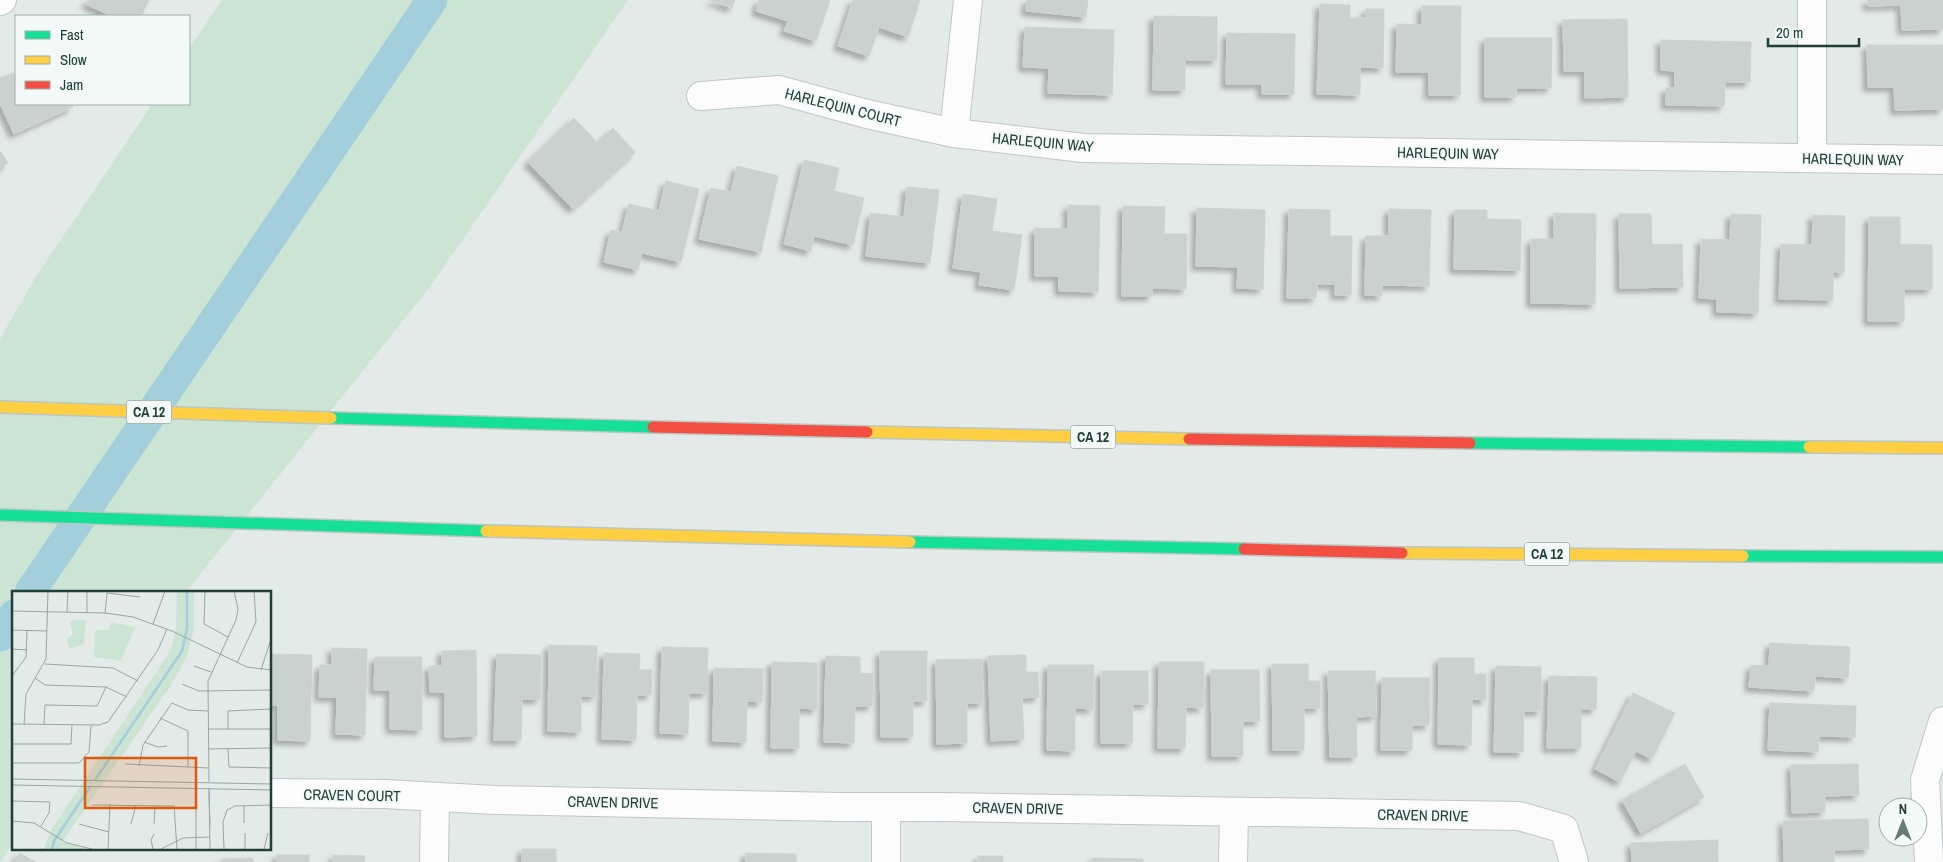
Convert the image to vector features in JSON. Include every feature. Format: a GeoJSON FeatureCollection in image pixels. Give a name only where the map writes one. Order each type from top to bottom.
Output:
{"type":"FeatureCollection","features":[{"type":"Feature","properties":{"kind":"highway","name":"CA 12"},"geometry":{"type":"LineString","coordinates":[[0,406],[242,415],[1266,441],[1943,448]]}},
{"type":"Feature","properties":{"kind":"highway","name":"CA 12"},"geometry":{"type":"LineString","coordinates":[[0,515],[588,534],[1365,552],[1943,557]]}},
{"type":"Feature","properties":{"kind":"street"},"geometry":{"type":"LineString","coordinates":[[954,133],[968,0]]}},
{"type":"Feature","properties":{"kind":"street"},"geometry":{"type":"LineString","coordinates":[[1812,0],[1812,158]]}},
{"type":"Feature","properties":{"kind":"street","name":"HARLEQUIN COURT"},"geometry":{"type":"LineString","coordinates":[[701,96],[779,90],[867,114],[954,133]]}},
{"type":"Feature","properties":{"kind":"street","name":"HARLEQUIN WAY"},"geometry":{"type":"LineString","coordinates":[[954,133],[1083,148],[1943,160]]}},
{"type":"Feature","properties":{"kind":"street"},"geometry":{"type":"LineString","coordinates":[[1929,862],[1926,780],[1943,721]]}},
{"type":"Feature","properties":{"kind":"street","name":"CRAVEN COURT"},"geometry":{"type":"LineString","coordinates":[[271,793],[384,794],[435,797]]}},
{"type":"Feature","properties":{"kind":"street"},"geometry":{"type":"LineString","coordinates":[[434,862],[435,797]]}},
{"type":"Feature","properties":{"kind":"street","name":"CRAVEN DRIVE"},"geometry":{"type":"LineString","coordinates":[[435,797],[886,807],[1519,816],[1564,829],[1574,862]]}},
{"type":"Feature","properties":{"kind":"street"},"geometry":{"type":"LineString","coordinates":[[886,807],[886,862]]}},
{"type":"Feature","properties":{"kind":"street"},"geometry":{"type":"LineString","coordinates":[[1234,812],[1234,862]]}},
{"type":"Feature","properties":{"kind":"green space"},"geometry":{"type":"Polygon","coordinates":[[[222,0],[628,0],[430,287],[187,591],[12,591],[12,845],[0,862],[0,339],[35,278],[151,105],[190,105],[190,48],[222,0]]]}},
{"type":"Feature","properties":{"kind":"building"},"geometry":{"type":"Polygon","coordinates":[[[88,0],[149,0],[142,15],[109,15],[86,4],[88,0]]]}},
{"type":"Feature","properties":{"kind":"building"},"geometry":{"type":"Polygon","coordinates":[[[710,0],[735,0],[732,8],[710,0]]]}},
{"type":"Feature","properties":{"kind":"building"},"geometry":{"type":"Polygon","coordinates":[[[759,0],[830,0],[816,41],[784,31],[788,21],[756,11],[759,0]]]}},
{"type":"Feature","properties":{"kind":"building"},"geometry":{"type":"Polygon","coordinates":[[[853,0],[920,0],[908,37],[879,27],[869,56],[838,46],[853,0]]]}},
{"type":"Feature","properties":{"kind":"building"},"geometry":{"type":"Polygon","coordinates":[[[1027,0],[1088,0],[1086,17],[1026,11],[1027,0]]]}},
{"type":"Feature","properties":{"kind":"building"},"geometry":{"type":"Polygon","coordinates":[[[1867,0],[1943,0],[1943,29],[1902,30],[1901,5],[1868,6],[1867,0]]]}},
{"type":"Feature","properties":{"kind":"building"},"geometry":{"type":"Polygon","coordinates":[[[1320,4],[1350,5],[1350,18],[1366,18],[1366,9],[1384,9],[1383,68],[1360,67],[1360,95],[1317,94],[1320,4]]]}},
{"type":"Feature","properties":{"kind":"building"},"geometry":{"type":"Polygon","coordinates":[[[1422,6],[1461,6],[1460,95],[1429,95],[1429,72],[1396,72],[1397,24],[1422,25],[1422,6]]]}},
{"type":"Feature","properties":{"kind":"building"},"geometry":{"type":"Polygon","coordinates":[[[1154,16],[1217,17],[1217,60],[1185,60],[1185,90],[1153,90],[1154,16]]]}},
{"type":"Feature","properties":{"kind":"building"},"geometry":{"type":"Polygon","coordinates":[[[1627,19],[1628,97],[1585,98],[1585,71],[1564,71],[1563,20],[1627,19]]]}},
{"type":"Feature","properties":{"kind":"building"},"geometry":{"type":"Polygon","coordinates":[[[1025,27],[1114,30],[1112,95],[1048,93],[1049,68],[1023,67],[1025,27]]]}},
{"type":"Feature","properties":{"kind":"building"},"geometry":{"type":"Polygon","coordinates":[[[1227,33],[1295,34],[1294,94],[1262,94],[1262,84],[1226,84],[1227,33]]]}},
{"type":"Feature","properties":{"kind":"building"},"geometry":{"type":"Polygon","coordinates":[[[1485,38],[1552,38],[1551,88],[1516,88],[1516,97],[1485,97],[1485,38]]]}},
{"type":"Feature","properties":{"kind":"building"},"geometry":{"type":"Polygon","coordinates":[[[1661,40],[1751,42],[1750,82],[1725,82],[1724,106],[1666,105],[1666,88],[1675,88],[1675,71],[1661,70],[1661,40]]]}},
{"type":"Feature","properties":{"kind":"building"},"geometry":{"type":"Polygon","coordinates":[[[1867,45],[1943,45],[1943,109],[1895,110],[1894,87],[1868,87],[1867,45]]]}},
{"type":"Feature","properties":{"kind":"building"},"geometry":{"type":"Polygon","coordinates":[[[13,73],[15,76],[15,105],[72,105],[73,107],[14,134],[0,104],[0,78],[13,73]]]}},
{"type":"Feature","properties":{"kind":"building"},"geometry":{"type":"Polygon","coordinates":[[[574,118],[598,143],[613,128],[635,152],[573,209],[528,162],[574,118]]]}},
{"type":"Feature","properties":{"kind":"building"},"geometry":{"type":"Polygon","coordinates":[[[0,151],[8,163],[0,168],[0,151]]]}},
{"type":"Feature","properties":{"kind":"building"},"geometry":{"type":"Polygon","coordinates":[[[804,160],[839,168],[834,191],[864,198],[853,245],[814,236],[811,251],[784,244],[804,160]]]}},
{"type":"Feature","properties":{"kind":"building"},"geometry":{"type":"Polygon","coordinates":[[[737,166],[778,176],[761,252],[699,239],[711,188],[731,192],[737,166]]]}},
{"type":"Feature","properties":{"kind":"building"},"geometry":{"type":"Polygon","coordinates":[[[666,181],[699,189],[681,262],[642,253],[638,270],[604,262],[611,230],[622,232],[629,204],[659,211],[666,181]]]}},
{"type":"Feature","properties":{"kind":"building"},"geometry":{"type":"Polygon","coordinates":[[[907,187],[939,190],[930,263],[866,256],[871,213],[904,217],[907,187]]]}},
{"type":"Feature","properties":{"kind":"building"},"geometry":{"type":"Polygon","coordinates":[[[963,194],[997,199],[992,231],[1022,235],[1014,290],[979,285],[981,272],[953,268],[963,194]]]}},
{"type":"Feature","properties":{"kind":"building"},"geometry":{"type":"Polygon","coordinates":[[[1068,205],[1100,206],[1098,292],[1059,291],[1059,276],[1035,276],[1035,228],[1068,229],[1068,205]]]}},
{"type":"Feature","properties":{"kind":"building"},"geometry":{"type":"Polygon","coordinates":[[[1123,206],[1165,207],[1164,234],[1187,234],[1186,289],[1152,288],[1152,296],[1122,296],[1123,206]]]}},
{"type":"Feature","properties":{"kind":"building"},"geometry":{"type":"Polygon","coordinates":[[[1197,208],[1265,210],[1263,289],[1237,288],[1238,267],[1196,266],[1197,208]]]}},
{"type":"Feature","properties":{"kind":"building"},"geometry":{"type":"Polygon","coordinates":[[[1289,209],[1330,210],[1330,236],[1352,236],[1351,295],[1335,295],[1335,284],[1317,284],[1316,298],[1287,298],[1289,209]]]}},
{"type":"Feature","properties":{"kind":"building"},"geometry":{"type":"Polygon","coordinates":[[[1389,209],[1431,210],[1429,286],[1382,285],[1382,296],[1365,295],[1366,236],[1389,236],[1389,209]]]}},
{"type":"Feature","properties":{"kind":"building"},"geometry":{"type":"Polygon","coordinates":[[[1455,210],[1487,210],[1487,219],[1521,220],[1520,270],[1454,269],[1455,210]]]}},
{"type":"Feature","properties":{"kind":"building"},"geometry":{"type":"Polygon","coordinates":[[[1554,213],[1596,214],[1595,304],[1531,303],[1531,239],[1554,239],[1554,213]]]}},
{"type":"Feature","properties":{"kind":"building"},"geometry":{"type":"Polygon","coordinates":[[[1619,214],[1651,214],[1652,245],[1682,244],[1683,287],[1620,288],[1619,214]]]}},
{"type":"Feature","properties":{"kind":"building"},"geometry":{"type":"Polygon","coordinates":[[[1731,214],[1761,215],[1758,313],[1717,312],[1717,299],[1699,298],[1701,239],[1730,240],[1731,214]]]}},
{"type":"Feature","properties":{"kind":"building"},"geometry":{"type":"Polygon","coordinates":[[[1813,215],[1845,216],[1844,272],[1833,272],[1833,300],[1779,299],[1781,244],[1812,245],[1813,215]]]}},
{"type":"Feature","properties":{"kind":"building"},"geometry":{"type":"Polygon","coordinates":[[[1869,217],[1900,217],[1900,244],[1932,245],[1932,289],[1904,289],[1904,321],[1868,321],[1869,217]]]}},
{"type":"Feature","properties":{"kind":"building"},"geometry":{"type":"Polygon","coordinates":[[[1770,643],[1850,647],[1848,678],[1815,676],[1814,691],[1749,687],[1751,665],[1769,666],[1770,643]]]}},
{"type":"Feature","properties":{"kind":"building"},"geometry":{"type":"Polygon","coordinates":[[[549,645],[597,646],[596,696],[581,696],[581,732],[548,731],[549,645]]]}},
{"type":"Feature","properties":{"kind":"building"},"geometry":{"type":"Polygon","coordinates":[[[662,647],[708,648],[707,693],[689,693],[688,734],[660,733],[662,647]]]}},
{"type":"Feature","properties":{"kind":"building"},"geometry":{"type":"Polygon","coordinates":[[[332,648],[367,649],[365,735],[336,734],[337,697],[319,697],[320,665],[332,665],[332,648]]]}},
{"type":"Feature","properties":{"kind":"building"},"geometry":{"type":"Polygon","coordinates":[[[476,650],[477,736],[445,737],[445,692],[430,692],[429,666],[442,666],[442,651],[476,650]]]}},
{"type":"Feature","properties":{"kind":"building"},"geometry":{"type":"Polygon","coordinates":[[[880,651],[927,651],[927,701],[913,701],[913,737],[881,737],[880,651]]]}},
{"type":"Feature","properties":{"kind":"building"},"geometry":{"type":"Polygon","coordinates":[[[604,653],[640,654],[639,670],[652,670],[651,695],[637,695],[636,740],[602,739],[604,653]]]}},
{"type":"Feature","properties":{"kind":"building"},"geometry":{"type":"Polygon","coordinates":[[[271,654],[312,655],[310,741],[278,740],[278,705],[271,705],[271,654]]]}},
{"type":"Feature","properties":{"kind":"building"},"geometry":{"type":"Polygon","coordinates":[[[497,654],[541,655],[540,699],[522,699],[521,740],[494,740],[497,654]]]}},
{"type":"Feature","properties":{"kind":"building"},"geometry":{"type":"Polygon","coordinates":[[[1026,655],[1026,672],[1038,672],[1039,697],[1022,698],[1024,739],[991,741],[988,656],[1026,655]]]}},
{"type":"Feature","properties":{"kind":"building"},"geometry":{"type":"Polygon","coordinates":[[[826,656],[860,657],[860,673],[873,674],[872,706],[855,706],[854,743],[824,742],[826,656]]]}},
{"type":"Feature","properties":{"kind":"building"},"geometry":{"type":"Polygon","coordinates":[[[375,657],[422,657],[422,730],[390,729],[390,690],[374,690],[375,657]]]}},
{"type":"Feature","properties":{"kind":"building"},"geometry":{"type":"Polygon","coordinates":[[[1439,658],[1474,658],[1474,674],[1486,674],[1486,700],[1472,699],[1471,745],[1438,744],[1439,658]]]}},
{"type":"Feature","properties":{"kind":"building"},"geometry":{"type":"Polygon","coordinates":[[[982,659],[983,703],[967,703],[967,743],[937,744],[936,660],[982,659]]]}},
{"type":"Feature","properties":{"kind":"building"},"geometry":{"type":"Polygon","coordinates":[[[772,662],[817,663],[817,709],[799,708],[799,748],[771,748],[772,662]]]}},
{"type":"Feature","properties":{"kind":"building"},"geometry":{"type":"Polygon","coordinates":[[[1159,662],[1204,662],[1203,708],[1186,707],[1185,748],[1158,748],[1159,662]]]}},
{"type":"Feature","properties":{"kind":"building"},"geometry":{"type":"Polygon","coordinates":[[[1272,664],[1308,664],[1308,681],[1320,681],[1320,708],[1304,708],[1304,750],[1273,750],[1272,664]]]}},
{"type":"Feature","properties":{"kind":"building"},"geometry":{"type":"Polygon","coordinates":[[[1048,665],[1094,665],[1093,709],[1075,708],[1075,751],[1047,750],[1048,665]]]}},
{"type":"Feature","properties":{"kind":"building"},"geometry":{"type":"Polygon","coordinates":[[[1496,666],[1541,667],[1541,711],[1524,711],[1523,752],[1494,752],[1496,666]]]}},
{"type":"Feature","properties":{"kind":"building"},"geometry":{"type":"Polygon","coordinates":[[[714,668],[763,669],[762,702],[747,701],[746,742],[713,741],[714,668]]]}},
{"type":"Feature","properties":{"kind":"building"},"geometry":{"type":"Polygon","coordinates":[[[1211,670],[1259,670],[1260,721],[1243,721],[1243,756],[1212,756],[1211,670]]]}},
{"type":"Feature","properties":{"kind":"building"},"geometry":{"type":"Polygon","coordinates":[[[1101,671],[1148,671],[1148,704],[1133,704],[1132,743],[1101,743],[1101,671]]]}},
{"type":"Feature","properties":{"kind":"building"},"geometry":{"type":"Polygon","coordinates":[[[1328,671],[1375,671],[1376,716],[1356,717],[1357,757],[1330,757],[1328,671]]]}},
{"type":"Feature","properties":{"kind":"building"},"geometry":{"type":"Polygon","coordinates":[[[1549,676],[1597,677],[1596,709],[1581,709],[1581,748],[1547,748],[1549,676]]]}},
{"type":"Feature","properties":{"kind":"building"},"geometry":{"type":"Polygon","coordinates":[[[1382,678],[1430,678],[1429,725],[1412,725],[1412,750],[1381,750],[1382,678]]]}},
{"type":"Feature","properties":{"kind":"building"},"geometry":{"type":"Polygon","coordinates":[[[1633,693],[1675,713],[1652,759],[1636,751],[1620,782],[1595,769],[1633,693]]]}},
{"type":"Feature","properties":{"kind":"building"},"geometry":{"type":"Polygon","coordinates":[[[1770,703],[1856,706],[1855,737],[1819,736],[1818,752],[1768,750],[1770,703]]]}},
{"type":"Feature","properties":{"kind":"building"},"geometry":{"type":"Polygon","coordinates":[[[1685,764],[1704,797],[1641,833],[1622,800],[1685,764]]]}},
{"type":"Feature","properties":{"kind":"building"},"geometry":{"type":"Polygon","coordinates":[[[1858,764],[1859,795],[1825,796],[1825,812],[1792,813],[1791,765],[1858,764]]]}},
{"type":"Feature","properties":{"kind":"building"},"geometry":{"type":"Polygon","coordinates":[[[1868,819],[1869,849],[1834,850],[1834,862],[1784,862],[1783,821],[1868,819]]]}},
{"type":"Feature","properties":{"kind":"building"},"geometry":{"type":"Polygon","coordinates":[[[1718,840],[1718,862],[1632,862],[1631,843],[1718,840]]]}},
{"type":"Feature","properties":{"kind":"building"},"geometry":{"type":"Polygon","coordinates":[[[522,849],[556,849],[556,862],[522,862],[522,849]]]}},
{"type":"Feature","properties":{"kind":"building"},"geometry":{"type":"Polygon","coordinates":[[[20,853],[35,862],[14,862],[20,853]]]}},
{"type":"Feature","properties":{"kind":"building"},"geometry":{"type":"Polygon","coordinates":[[[746,853],[796,854],[796,862],[746,862],[746,853]]]}},
{"type":"Feature","properties":{"kind":"building"},"geometry":{"type":"Polygon","coordinates":[[[276,855],[309,855],[309,862],[277,862],[276,855]]]}},
{"type":"Feature","properties":{"kind":"building"},"geometry":{"type":"Polygon","coordinates":[[[333,855],[365,856],[364,862],[333,862],[333,855]]]}},
{"type":"Feature","properties":{"kind":"building"},"geometry":{"type":"Polygon","coordinates":[[[978,856],[1003,856],[1003,862],[978,862],[978,856]]]}},
{"type":"Feature","properties":{"kind":"building"},"geometry":{"type":"Polygon","coordinates":[[[253,858],[253,862],[221,862],[221,859],[253,858]]]}},
{"type":"Feature","properties":{"kind":"building"},"geometry":{"type":"Polygon","coordinates":[[[1092,858],[1143,859],[1143,862],[1092,862],[1092,858]]]}},
{"type":"Feature","properties":{"kind":"waterway"},"geometry":{"type":"LineString","coordinates":[[31,591],[432,0]]}},
{"type":"Feature","properties":{"kind":"waterway"},"geometry":{"type":"LineString","coordinates":[[0,636],[12,618]]}},
{"type":"Feature","properties":{"kind":"traffic: fast"},"geometry":{"type":"LineString","coordinates":[[331,418],[653,427]]}},
{"type":"Feature","properties":{"kind":"traffic: fast"},"geometry":{"type":"LineString","coordinates":[[1470,443],[1809,447]]}},
{"type":"Feature","properties":{"kind":"traffic: fast"},"geometry":{"type":"LineString","coordinates":[[0,515],[486,531]]}},
{"type":"Feature","properties":{"kind":"traffic: fast"},"geometry":{"type":"LineString","coordinates":[[910,542],[1244,549]]}},
{"type":"Feature","properties":{"kind":"traffic: fast"},"geometry":{"type":"LineString","coordinates":[[1743,556],[1943,557]]}},
{"type":"Feature","properties":{"kind":"traffic: slow"},"geometry":{"type":"LineString","coordinates":[[0,407],[331,418]]}},
{"type":"Feature","properties":{"kind":"traffic: slow"},"geometry":{"type":"LineString","coordinates":[[867,432],[1189,439]]}},
{"type":"Feature","properties":{"kind":"traffic: slow"},"geometry":{"type":"LineString","coordinates":[[1809,447],[1943,448]]}},
{"type":"Feature","properties":{"kind":"traffic: slow"},"geometry":{"type":"LineString","coordinates":[[486,531],[910,542]]}},
{"type":"Feature","properties":{"kind":"traffic: slow"},"geometry":{"type":"LineString","coordinates":[[1402,553],[1743,556]]}},
{"type":"Feature","properties":{"kind":"traffic: jam"},"geometry":{"type":"LineString","coordinates":[[653,427],[867,432]]}},
{"type":"Feature","properties":{"kind":"traffic: jam"},"geometry":{"type":"LineString","coordinates":[[1189,439],[1470,443]]}},
{"type":"Feature","properties":{"kind":"traffic: jam"},"geometry":{"type":"LineString","coordinates":[[1244,549],[1402,553]]}}]}
